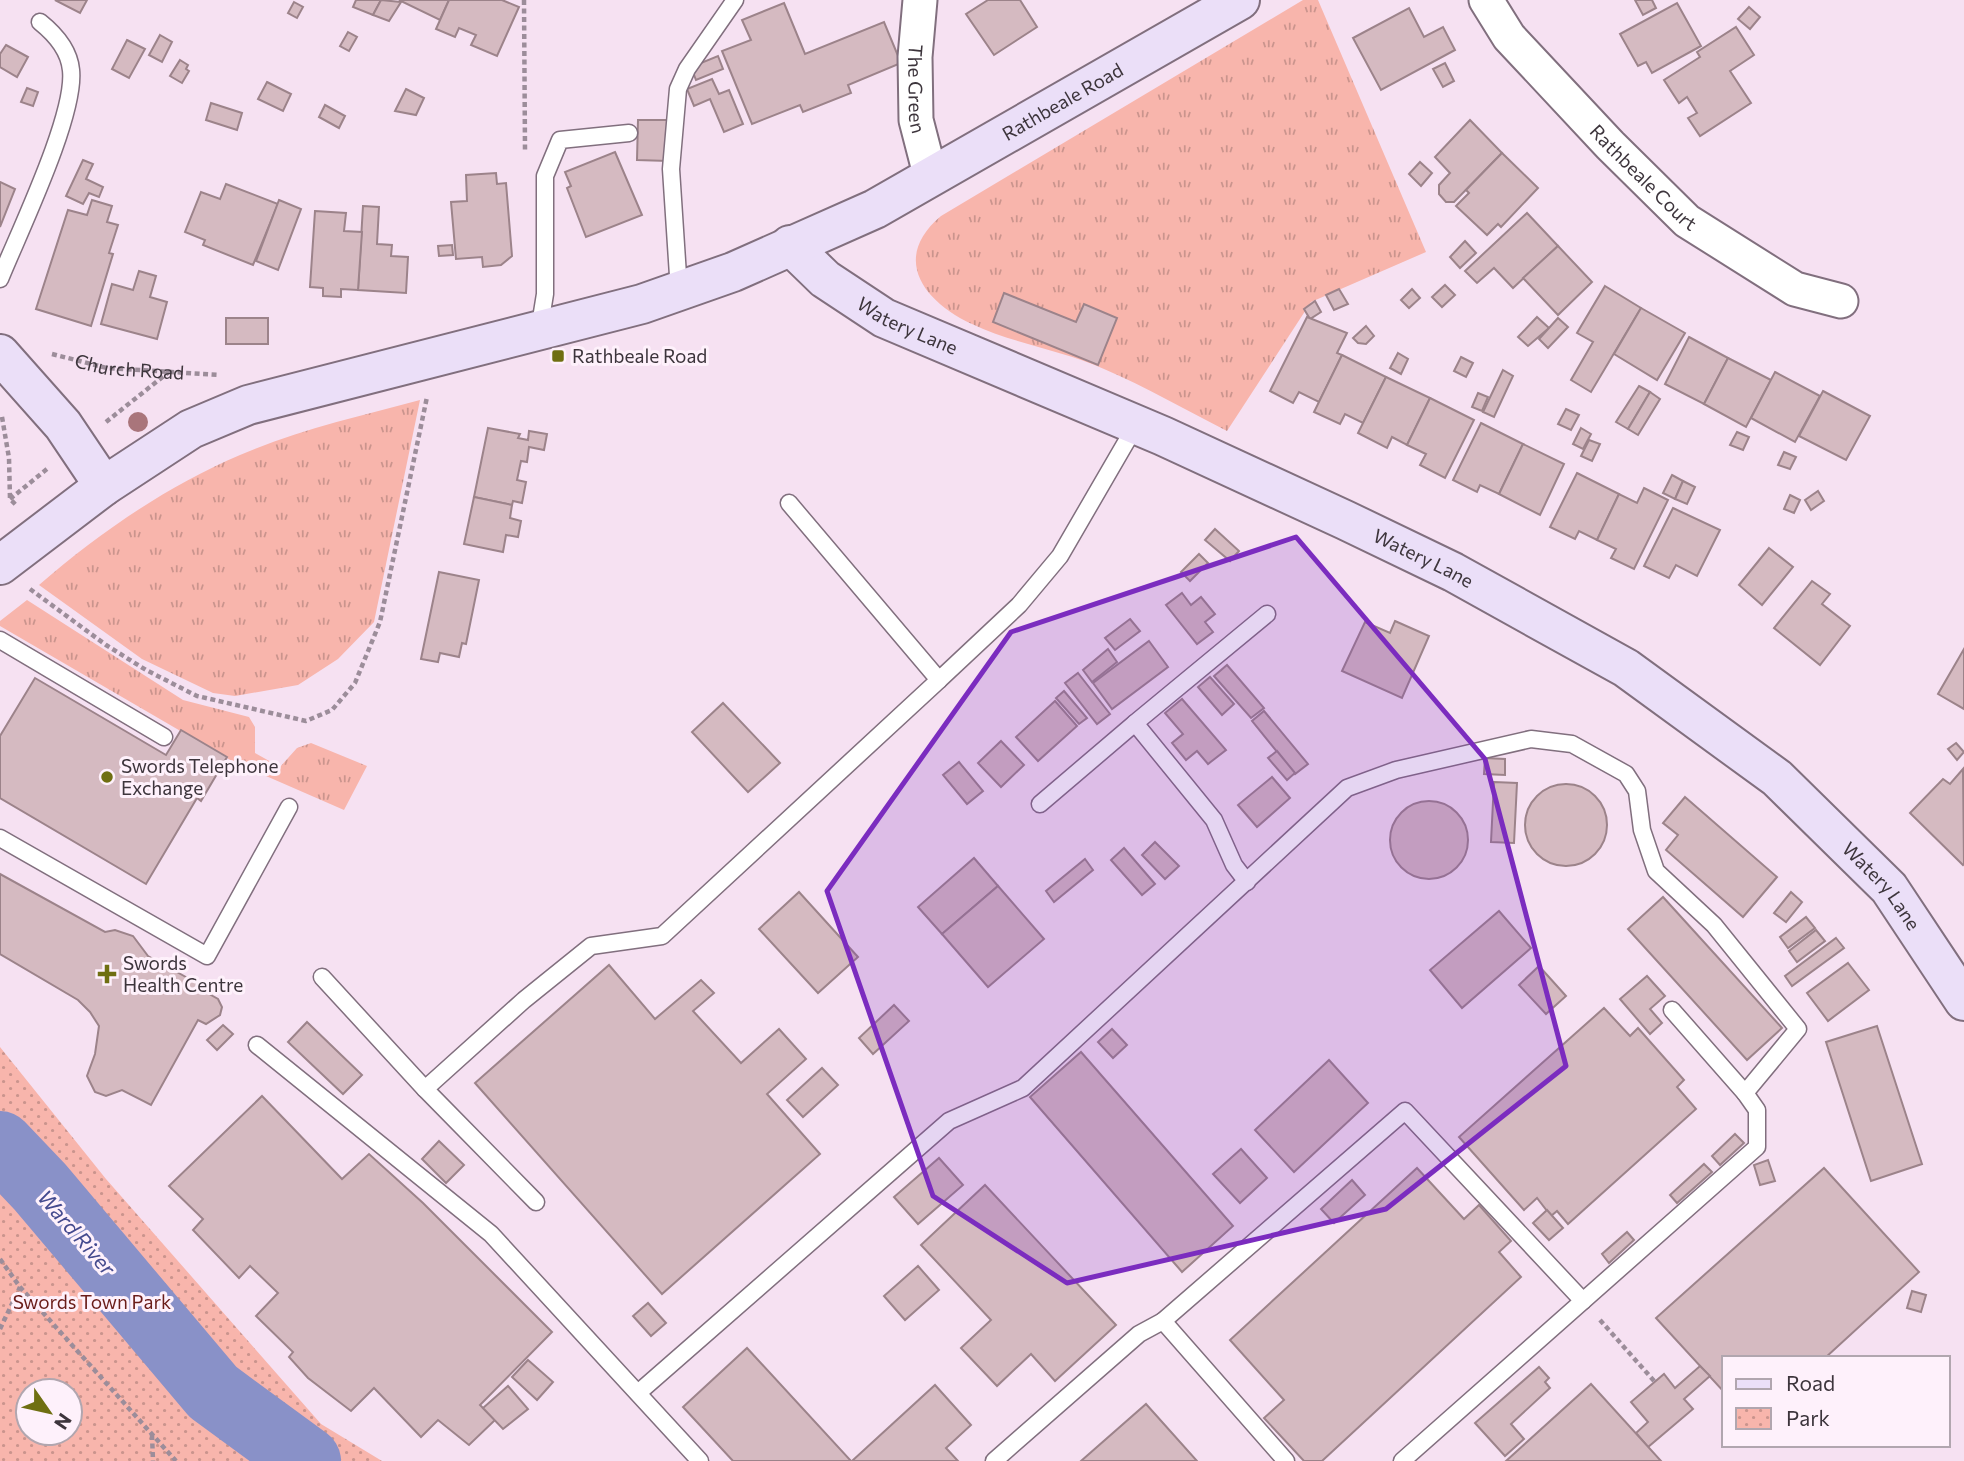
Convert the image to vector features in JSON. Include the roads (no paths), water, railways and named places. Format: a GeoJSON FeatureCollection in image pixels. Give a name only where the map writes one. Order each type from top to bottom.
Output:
{"type":"FeatureCollection","features":[{"type":"Feature","properties":{"kind":"main road","name":"Rathbeale Road"},"geometry":{"type":"LineString","coordinates":[[3,563],[104,486],[191,429],[248,405],[539,331],[680,291],[733,272],[875,209],[1240,0]]}},
{"type":"Feature","properties":{"kind":"main road","name":"Watery Lane"},"geometry":{"type":"LineString","coordinates":[[790,245],[825,279],[884,318],[1136,425],[1452,572],[1626,668],[1787,787],[1889,888],[1964,1001]]}},
{"type":"Feature","properties":{"kind":"main road"},"geometry":{"type":"LineString","coordinates":[[0,354],[63,425],[104,486]]}},
{"type":"Feature","properties":{"kind":"street","name":"The Green"},"geometry":{"type":"LineString","coordinates":[[920,0],[915,57],[916,120],[931,178]]}},
{"type":"Feature","properties":{"kind":"street","name":"Rathbeale Court"},"geometry":{"type":"LineString","coordinates":[[1486,0],[1509,37],[1610,145],[1687,221],[1795,289],[1841,301]]}},
{"type":"Feature","properties":{"kind":"lane"},"geometry":{"type":"LineString","coordinates":[[680,291],[671,169],[678,89],[687,69],[735,0]]}},
{"type":"Feature","properties":{"kind":"lane"},"geometry":{"type":"LineString","coordinates":[[0,279],[71,100],[71,68],[59,38],[40,22]]}},
{"type":"Feature","properties":{"kind":"lane"},"geometry":{"type":"LineString","coordinates":[[539,331],[545,294],[545,176],[560,140],[629,133]]}},
{"type":"Feature","properties":{"kind":"lane"},"geometry":{"type":"LineString","coordinates":[[425,1089],[524,1000],[591,946],[662,936],[939,680],[1019,605],[1060,556],[1136,425]]}},
{"type":"Feature","properties":{"kind":"lane"},"geometry":{"type":"LineString","coordinates":[[789,503],[939,680]]}},
{"type":"Feature","properties":{"kind":"lane"},"geometry":{"type":"LineString","coordinates":[[1040,804],[1267,614]]}},
{"type":"Feature","properties":{"kind":"lane"},"geometry":{"type":"LineString","coordinates":[[0,640],[164,737]]}},
{"type":"Feature","properties":{"kind":"lane"},"geometry":{"type":"LineString","coordinates":[[1135,723],[1214,820],[1234,865],[1247,882]]}},
{"type":"Feature","properties":{"kind":"lane"},"geometry":{"type":"LineString","coordinates":[[638,1393],[949,1121],[1023,1088],[1347,788],[1446,757],[1531,739],[1572,744],[1626,774],[1637,791],[1642,830],[1656,871],[1714,925],[1798,1029],[1745,1093]]}},
{"type":"Feature","properties":{"kind":"lane"},"geometry":{"type":"LineString","coordinates":[[0,838],[207,956],[289,807]]}},
{"type":"Feature","properties":{"kind":"lane"},"geometry":{"type":"LineString","coordinates":[[322,977],[425,1089],[536,1202]]}},
{"type":"Feature","properties":{"kind":"lane"},"geometry":{"type":"LineString","coordinates":[[1402,1461],[1756,1147],[1756,1110],[1745,1093],[1672,1010]]}},
{"type":"Feature","properties":{"kind":"lane"},"geometry":{"type":"LineString","coordinates":[[257,1045],[491,1234],[700,1461]]}},
{"type":"Feature","properties":{"kind":"lane"},"geometry":{"type":"LineString","coordinates":[[994,1461],[1139,1334],[1163,1321],[1405,1111],[1583,1301]]}},
{"type":"Feature","properties":{"kind":"lane"},"geometry":{"type":"LineString","coordinates":[[1163,1321],[1286,1461]]}},
{"type":"Feature","properties":{"kind":"waterway","name":"Ward River"},"geometry":{"type":"LineString","coordinates":[[0,1145],[40,1187],[213,1392],[307,1461]]}},
{"type":"Feature","properties":{"kind":"place","name":"Rathbeale Road"},"geometry":{"type":"Point","coordinates":[558,356]}},
{"type":"Feature","properties":{"kind":"place","name":"Swords Telephone Exchange"},"geometry":{"type":"Point","coordinates":[107,777]}},
{"type":"Feature","properties":{"kind":"place","name":"Swords Health Centre"},"geometry":{"type":"Point","coordinates":[107,974]}},
{"type":"Feature","properties":{"kind":"park label","name":"Swords Town Park"},"geometry":{"type":"Point","coordinates":[92,1302]}}]}
